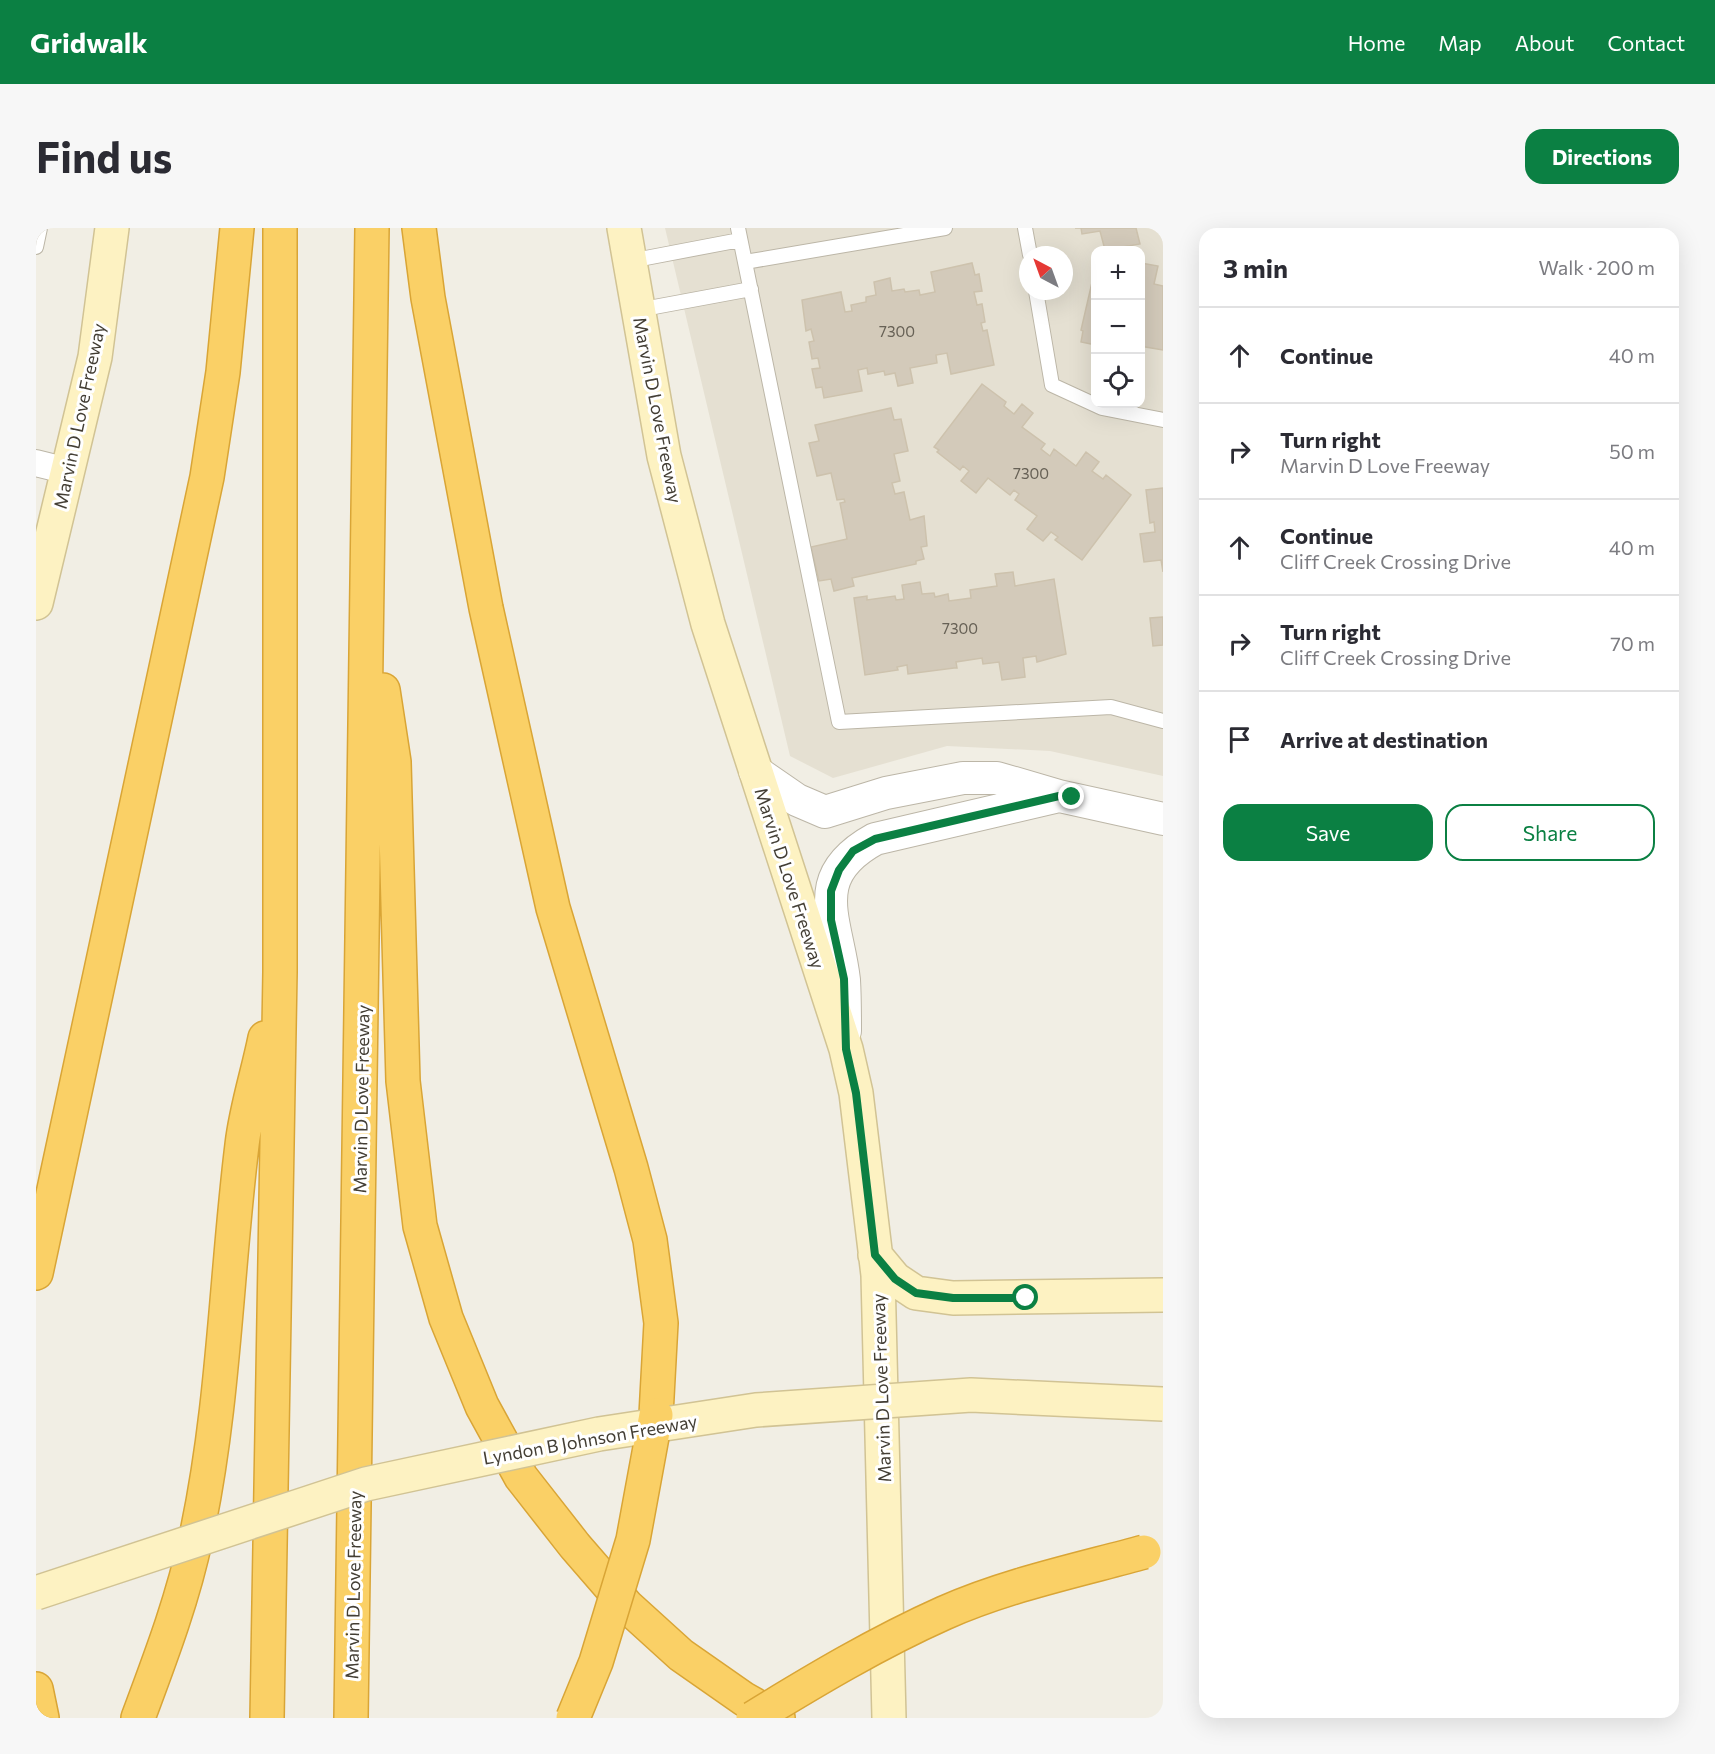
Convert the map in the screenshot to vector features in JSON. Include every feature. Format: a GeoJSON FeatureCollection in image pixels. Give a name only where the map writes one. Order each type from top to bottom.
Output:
{"type":"FeatureCollection","features":[{"type":"Feature","properties":{"kind":"highway"},"geometry":{"type":"LineString","coordinates":[[36,1273],[207,477],[223,372],[237,228]]}},
{"type":"Feature","properties":{"kind":"highway"},"geometry":{"type":"LineString","coordinates":[[267,1718],[280,972],[280,228]]}},
{"type":"Feature","properties":{"kind":"highway","name":"Marvin D Love Freeway"},"geometry":{"type":"LineString","coordinates":[[351,1718],[369,583],[372,228]]}},
{"type":"Feature","properties":{"kind":"highway"},"geometry":{"type":"LineString","coordinates":[[419,228],[428,298],[486,608],[550,896],[650,1240],[661,1323],[656,1415],[633,1539],[596,1662],[573,1718]]}},
{"type":"Feature","properties":{"kind":"highway"},"geometry":{"type":"LineString","coordinates":[[369,583],[394,762],[403,1081],[420,1226],[446,1318],[482,1406],[521,1477],[574,1546],[627,1606],[681,1655],[744,1699],[778,1718]]}},
{"type":"Feature","properties":{"kind":"highway"},"geometry":{"type":"LineString","coordinates":[[138,1718],[171,1630],[196,1536],[222,1347],[242,1142],[280,972]]}},
{"type":"Feature","properties":{"kind":"highway"},"geometry":{"type":"LineString","coordinates":[[753,1718],[834,1667],[945,1612],[1038,1581],[1154,1551]]}},
{"type":"Feature","properties":{"kind":"highway"},"geometry":{"type":"LineString","coordinates":[[36,1689],[42,1718]]}},
{"type":"Feature","properties":{"kind":"main road","name":"Marvin D Love Freeway"},"geometry":{"type":"LineString","coordinates":[[36,603],[46,513],[68,471],[95,357],[112,228]]}},
{"type":"Feature","properties":{"kind":"main road","name":"Marvin D Love Freeway"},"geometry":{"type":"LineString","coordinates":[[624,228],[664,456],[708,624],[846,1049],[856,1093],[875,1255],[882,1387],[890,1710]]}},
{"type":"Feature","properties":{"kind":"main road"},"geometry":{"type":"LineString","coordinates":[[875,1255],[895,1279],[916,1293],[953,1298],[1163,1295]]}},
{"type":"Feature","properties":{"kind":"main road","name":"Lyndon B Johnson Freeway"},"geometry":{"type":"LineString","coordinates":[[36,1593],[366,1484],[599,1434],[756,1410],[971,1395],[1163,1404]]}},
{"type":"Feature","properties":{"kind":"street"},"geometry":{"type":"LineString","coordinates":[[36,463],[68,471]]}},
{"type":"Feature","properties":{"kind":"street"},"geometry":{"type":"LineString","coordinates":[[755,771],[797,800],[825,812],[886,793],[963,778],[997,778],[1059,796],[1163,819]]}},
{"type":"Feature","properties":{"kind":"street"},"geometry":{"type":"LineString","coordinates":[[846,1049],[844,979],[831,920],[831,891],[839,870],[853,851],[875,839],[1059,796]]}},
{"type":"Feature","properties":{"kind":"lane"},"geometry":{"type":"LineString","coordinates":[[36,247],[40,228]]}},
{"type":"Feature","properties":{"kind":"lane"},"geometry":{"type":"LineString","coordinates":[[745,262],[945,228]]}},
{"type":"Feature","properties":{"kind":"lane"},"geometry":{"type":"LineString","coordinates":[[1025,228],[1028,246]]}},
{"type":"Feature","properties":{"kind":"lane"},"geometry":{"type":"LineString","coordinates":[[630,261],[739,234],[839,722],[1111,707],[1163,721]]}},
{"type":"Feature","properties":{"kind":"lane"},"geometry":{"type":"LineString","coordinates":[[638,310],[751,289]]}},
{"type":"Feature","properties":{"kind":"lane"},"geometry":{"type":"LineString","coordinates":[[1038,300],[1052,385],[1102,408],[1163,420]]}},
{"type":"Feature","properties":{"kind":"shaded area"},"geometry":{"type":"Polygon","coordinates":[[[665,228],[1163,228],[1163,776],[1050,751],[947,746],[833,778],[790,756],[665,228]]]}},
{"type":"Feature","properties":{"kind":"building"},"geometry":{"type":"Polygon","coordinates":[[[1081,228],[1136,228],[1140,244],[1104,246],[1100,231],[1082,234],[1081,228]]]}},
{"type":"Feature","properties":{"kind":"building"},"geometry":{"type":"Polygon","coordinates":[[[972,263],[975,275],[979,274],[982,291],[974,292],[977,305],[982,304],[985,322],[981,323],[983,331],[987,330],[994,365],[951,374],[947,353],[936,355],[937,363],[910,368],[913,383],[898,386],[895,373],[885,375],[884,371],[868,374],[867,368],[858,370],[862,391],[824,398],[822,387],[816,388],[812,369],[820,368],[818,358],[812,359],[809,342],[814,341],[811,329],[806,331],[802,300],[841,292],[845,312],[852,311],[851,305],[866,302],[866,297],[876,295],[874,282],[890,278],[892,291],[919,290],[920,295],[935,292],[931,272],[972,263]]]}},
{"type":"Feature","properties":{"kind":"building"},"geometry":{"type":"Polygon","coordinates":[[[1145,264],[1158,266],[1154,284],[1163,286],[1163,350],[1145,347],[1145,264]]]}},
{"type":"Feature","properties":{"kind":"building"},"geometry":{"type":"Polygon","coordinates":[[[1091,287],[1091,344],[1081,342],[1083,331],[1081,330],[1091,287]]]}},
{"type":"Feature","properties":{"kind":"building"},"geometry":{"type":"Polygon","coordinates":[[[982,384],[1006,402],[1004,406],[1014,414],[1022,404],[1033,413],[1022,427],[1045,444],[1041,449],[1050,456],[1054,449],[1076,466],[1086,452],[1099,462],[1092,471],[1103,479],[1106,475],[1131,495],[1082,560],[1055,540],[1058,537],[1051,532],[1043,541],[1027,529],[1037,516],[1015,500],[1019,494],[1014,490],[1010,495],[988,478],[976,493],[961,481],[969,471],[963,466],[960,470],[934,447],[982,384]]]}},
{"type":"Feature","properties":{"kind":"building"},"geometry":{"type":"Polygon","coordinates":[[[891,408],[894,420],[901,419],[908,451],[894,454],[900,481],[892,483],[895,494],[904,492],[910,520],[924,516],[927,546],[921,547],[924,559],[916,561],[916,564],[852,578],[854,586],[834,591],[831,579],[819,581],[811,547],[847,539],[840,503],[845,502],[844,499],[837,500],[831,473],[817,476],[809,443],[819,441],[815,425],[891,408]]]}},
{"type":"Feature","properties":{"kind":"building"},"geometry":{"type":"Polygon","coordinates":[[[1163,488],[1163,572],[1161,560],[1144,562],[1140,534],[1155,532],[1154,522],[1150,523],[1146,490],[1163,488]]]}},
{"type":"Feature","properties":{"kind":"building"},"geometry":{"type":"Polygon","coordinates":[[[1013,572],[1015,586],[1054,579],[1066,654],[1037,662],[1036,656],[1023,658],[1025,677],[1002,680],[999,662],[983,664],[982,658],[956,662],[957,668],[908,674],[907,665],[897,667],[898,670],[865,675],[854,598],[867,596],[867,600],[895,596],[896,600],[904,599],[902,585],[920,582],[922,594],[934,593],[935,597],[948,594],[949,601],[971,598],[970,590],[997,586],[995,574],[1013,572]]]}},
{"type":"Feature","properties":{"kind":"building"},"geometry":{"type":"Polygon","coordinates":[[[1163,617],[1163,645],[1153,646],[1150,618],[1163,617]]]}},
{"type":"Feature","properties":{"kind":"route"},"geometry":{"type":"LineString","coordinates":[[1026,1298],[953,1298],[916,1293],[895,1279],[875,1255],[856,1093],[846,1049],[844,979],[831,920],[831,891],[839,870],[853,851],[875,839],[1059,796],[1072,797]]}}]}
